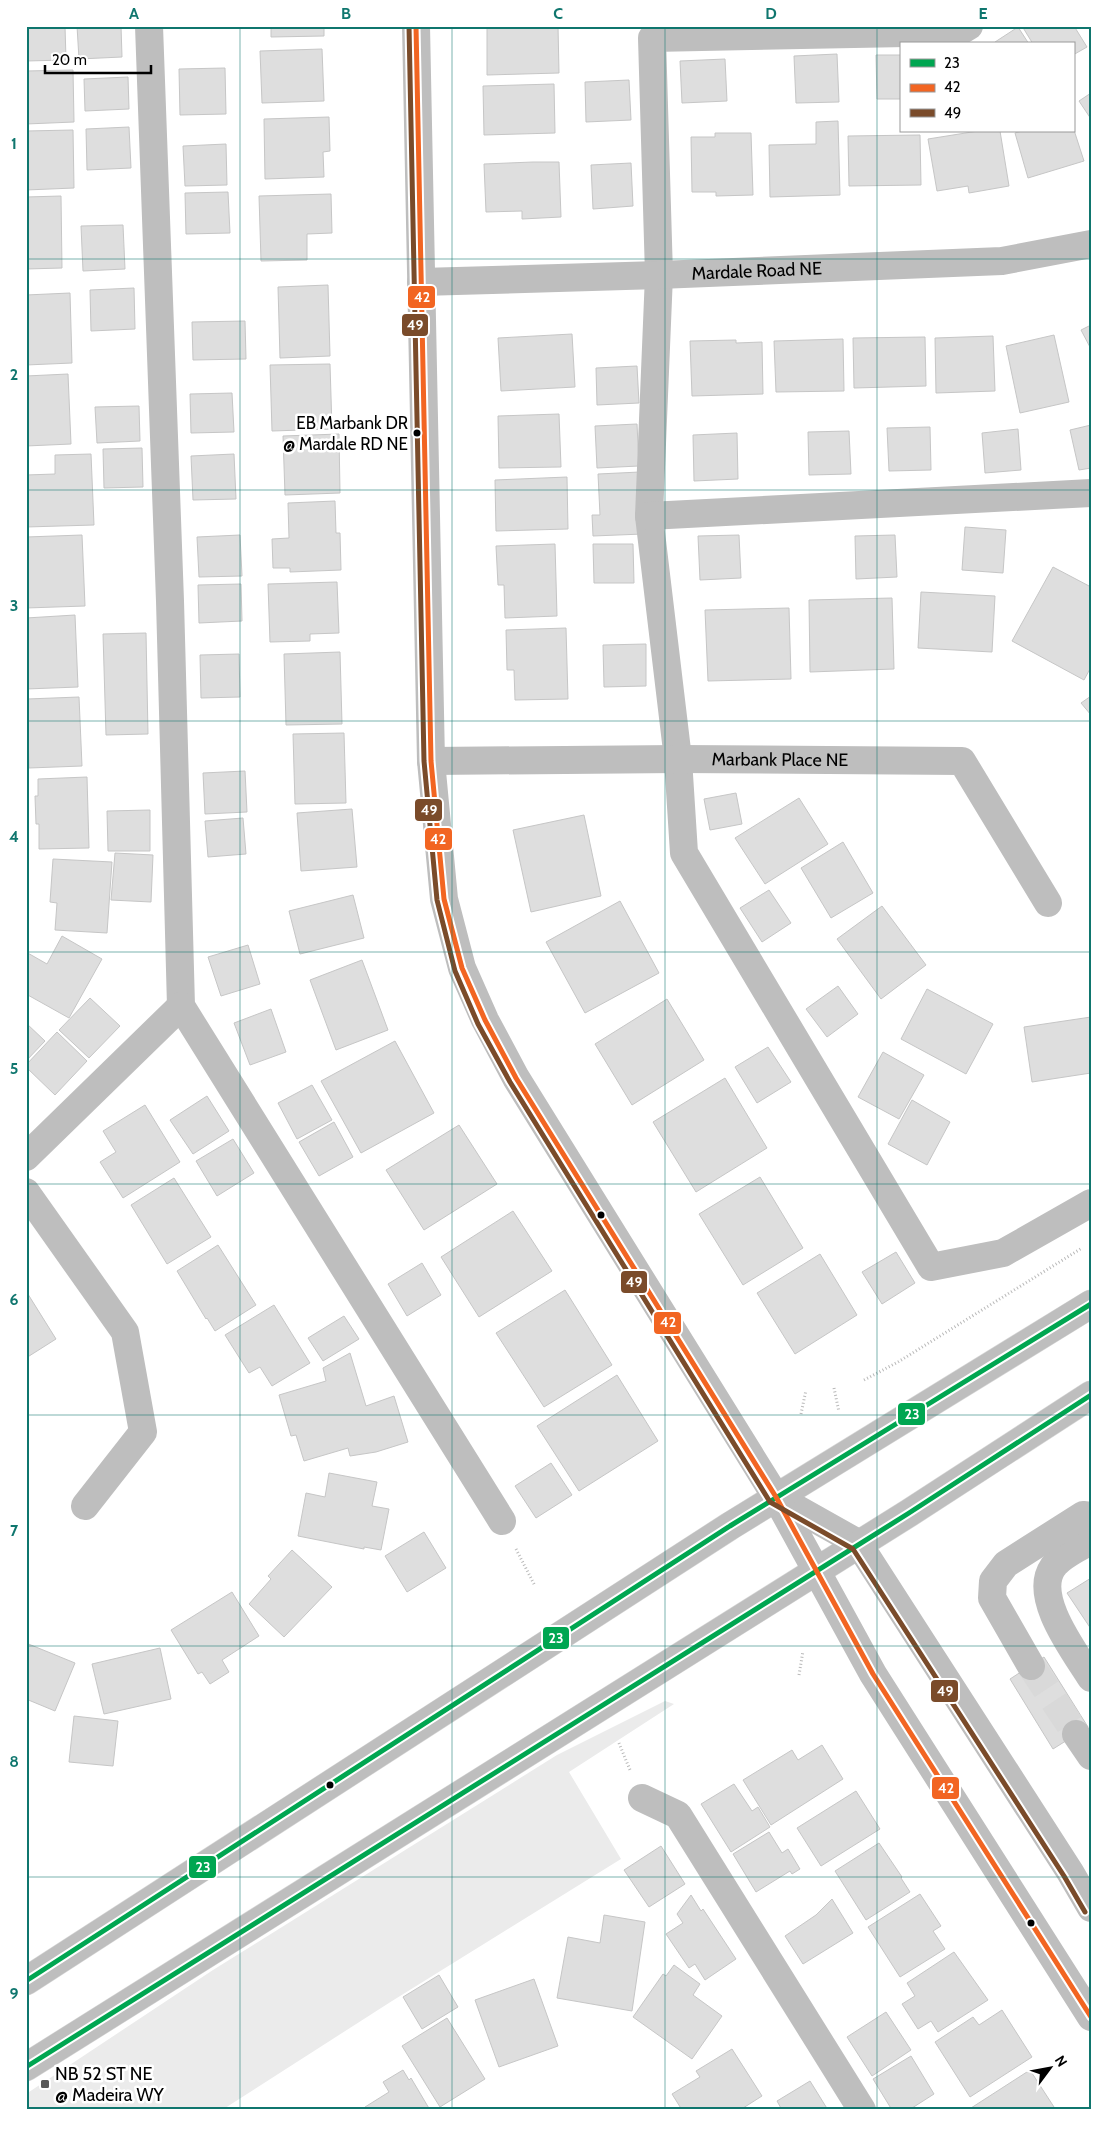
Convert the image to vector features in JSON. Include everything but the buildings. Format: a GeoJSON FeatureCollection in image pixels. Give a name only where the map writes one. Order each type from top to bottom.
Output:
{"type":"FeatureCollection","features":[{"type":"Feature","properties":{"kind":"street"},"geometry":{"type":"LineString","coordinates":[[150,26],[170,601],[180,1006],[502,1521]]}},
{"type":"Feature","properties":{"kind":"street"},"geometry":{"type":"LineString","coordinates":[[416,26],[431,761],[444,899],[462,968],[485,1020],[516,1078],[776,1498],[873,1674],[1091,2017]]}},
{"type":"Feature","properties":{"kind":"street"},"geometry":{"type":"LineString","coordinates":[[969,26],[960,32],[652,38],[659,275],[650,516],[678,759],[684,853],[931,1267],[1004,1253],[1091,1203]]}},
{"type":"Feature","properties":{"kind":"street","name":"Mardale Road NE"},"geometry":{"type":"LineString","coordinates":[[421,282],[659,275],[1002,261],[1091,244]]}},
{"type":"Feature","properties":{"kind":"street"},"geometry":{"type":"LineString","coordinates":[[650,516],[1091,493]]}},
{"type":"Feature","properties":{"kind":"street","name":"Marbank Place NE"},"geometry":{"type":"LineString","coordinates":[[431,761],[678,759],[962,761],[1048,904]]}},
{"type":"Feature","properties":{"kind":"street"},"geometry":{"type":"LineString","coordinates":[[26,1157],[180,1006]]}},
{"type":"Feature","properties":{"kind":"street"},"geometry":{"type":"LineString","coordinates":[[26,1192],[125,1332],[142,1432],[85,1506]]}},
{"type":"Feature","properties":{"kind":"street"},"geometry":{"type":"LineString","coordinates":[[26,1981],[776,1498],[1091,1304]]}},
{"type":"Feature","properties":{"kind":"street"},"geometry":{"type":"LineString","coordinates":[[26,2067],[908,1513],[1091,1395]]}},
{"type":"Feature","properties":{"kind":"street"},"geometry":{"type":"LineString","coordinates":[[776,1498],[858,1543],[1070,1872],[1091,1908]]}},
{"type":"Feature","properties":{"kind":"street"},"geometry":{"type":"LineString","coordinates":[[1032,1666],[992,1598],[993,1581],[1006,1564],[1083,1515],[1091,1516]]}},
{"type":"Feature","properties":{"kind":"street"},"geometry":{"type":"LineString","coordinates":[[1091,1541],[1065,1557],[1053,1568],[1048,1580],[1048,1601],[1055,1618],[1091,1678]]}},
{"type":"Feature","properties":{"kind":"street"},"geometry":{"type":"LineString","coordinates":[[642,1798],[678,1815],[862,2110]]}},
{"type":"Feature","properties":{"kind":"path"},"geometry":{"type":"LineString","coordinates":[[864,1380],[898,1362],[1082,1248]]}},
{"type":"Feature","properties":{"kind":"path"},"geometry":{"type":"LineString","coordinates":[[834,1388],[839,1412]]}},
{"type":"Feature","properties":{"kind":"path"},"geometry":{"type":"LineString","coordinates":[[801,1414],[806,1390]]}},
{"type":"Feature","properties":{"kind":"path"},"geometry":{"type":"LineString","coordinates":[[502,1521],[535,1586]]}},
{"type":"Feature","properties":{"kind":"path"},"geometry":{"type":"LineString","coordinates":[[799,1675],[804,1651]]}},
{"type":"Feature","properties":{"kind":"shaded area"},"geometry":{"type":"Polygon","coordinates":[[[665,1701],[674,1704],[569,1772],[621,1859],[392,2001],[222,2110],[26,2110],[26,2094],[213,1970],[557,1755],[665,1701]]]}},
{"type":"Feature","properties":{"kind":"tunnel"},"geometry":{"type":"LineString","coordinates":[[1031,1666],[1076,1734]]}},
{"type":"Feature","properties":{"kind":"transit line","name":"49"},"geometry":{"type":"LineString","coordinates":[[409,26],[424,761],[437,900],[455,971],[478,1024],[510,1082],[770,1502],[853,1549],[1064,1876],[1085,1912]]}},
{"type":"Feature","properties":{"kind":"transit line","name":"42"},"geometry":{"type":"LineString","coordinates":[[416,26],[431,761],[444,899],[462,968],[485,1020],[516,1078],[776,1497],[873,1674],[1091,2017]]}},
{"type":"Feature","properties":{"kind":"transit line","name":"23"},"geometry":{"type":"LineString","coordinates":[[26,1981],[730,1526],[1091,1304]]}},
{"type":"Feature","properties":{"kind":"transit line","name":"23"},"geometry":{"type":"LineString","coordinates":[[26,2067],[909,1513],[1091,1395]]}},
{"type":"Feature","properties":{"kind":"place","name":"EB Marbank DR @ Mardale RD NE"},"geometry":{"type":"Point","coordinates":[417,433]}},
{"type":"Feature","properties":{"kind":"place","name":"NB 52 ST NE @ Madeira WY"},"geometry":{"type":"Point","coordinates":[45,2084]}}]}
